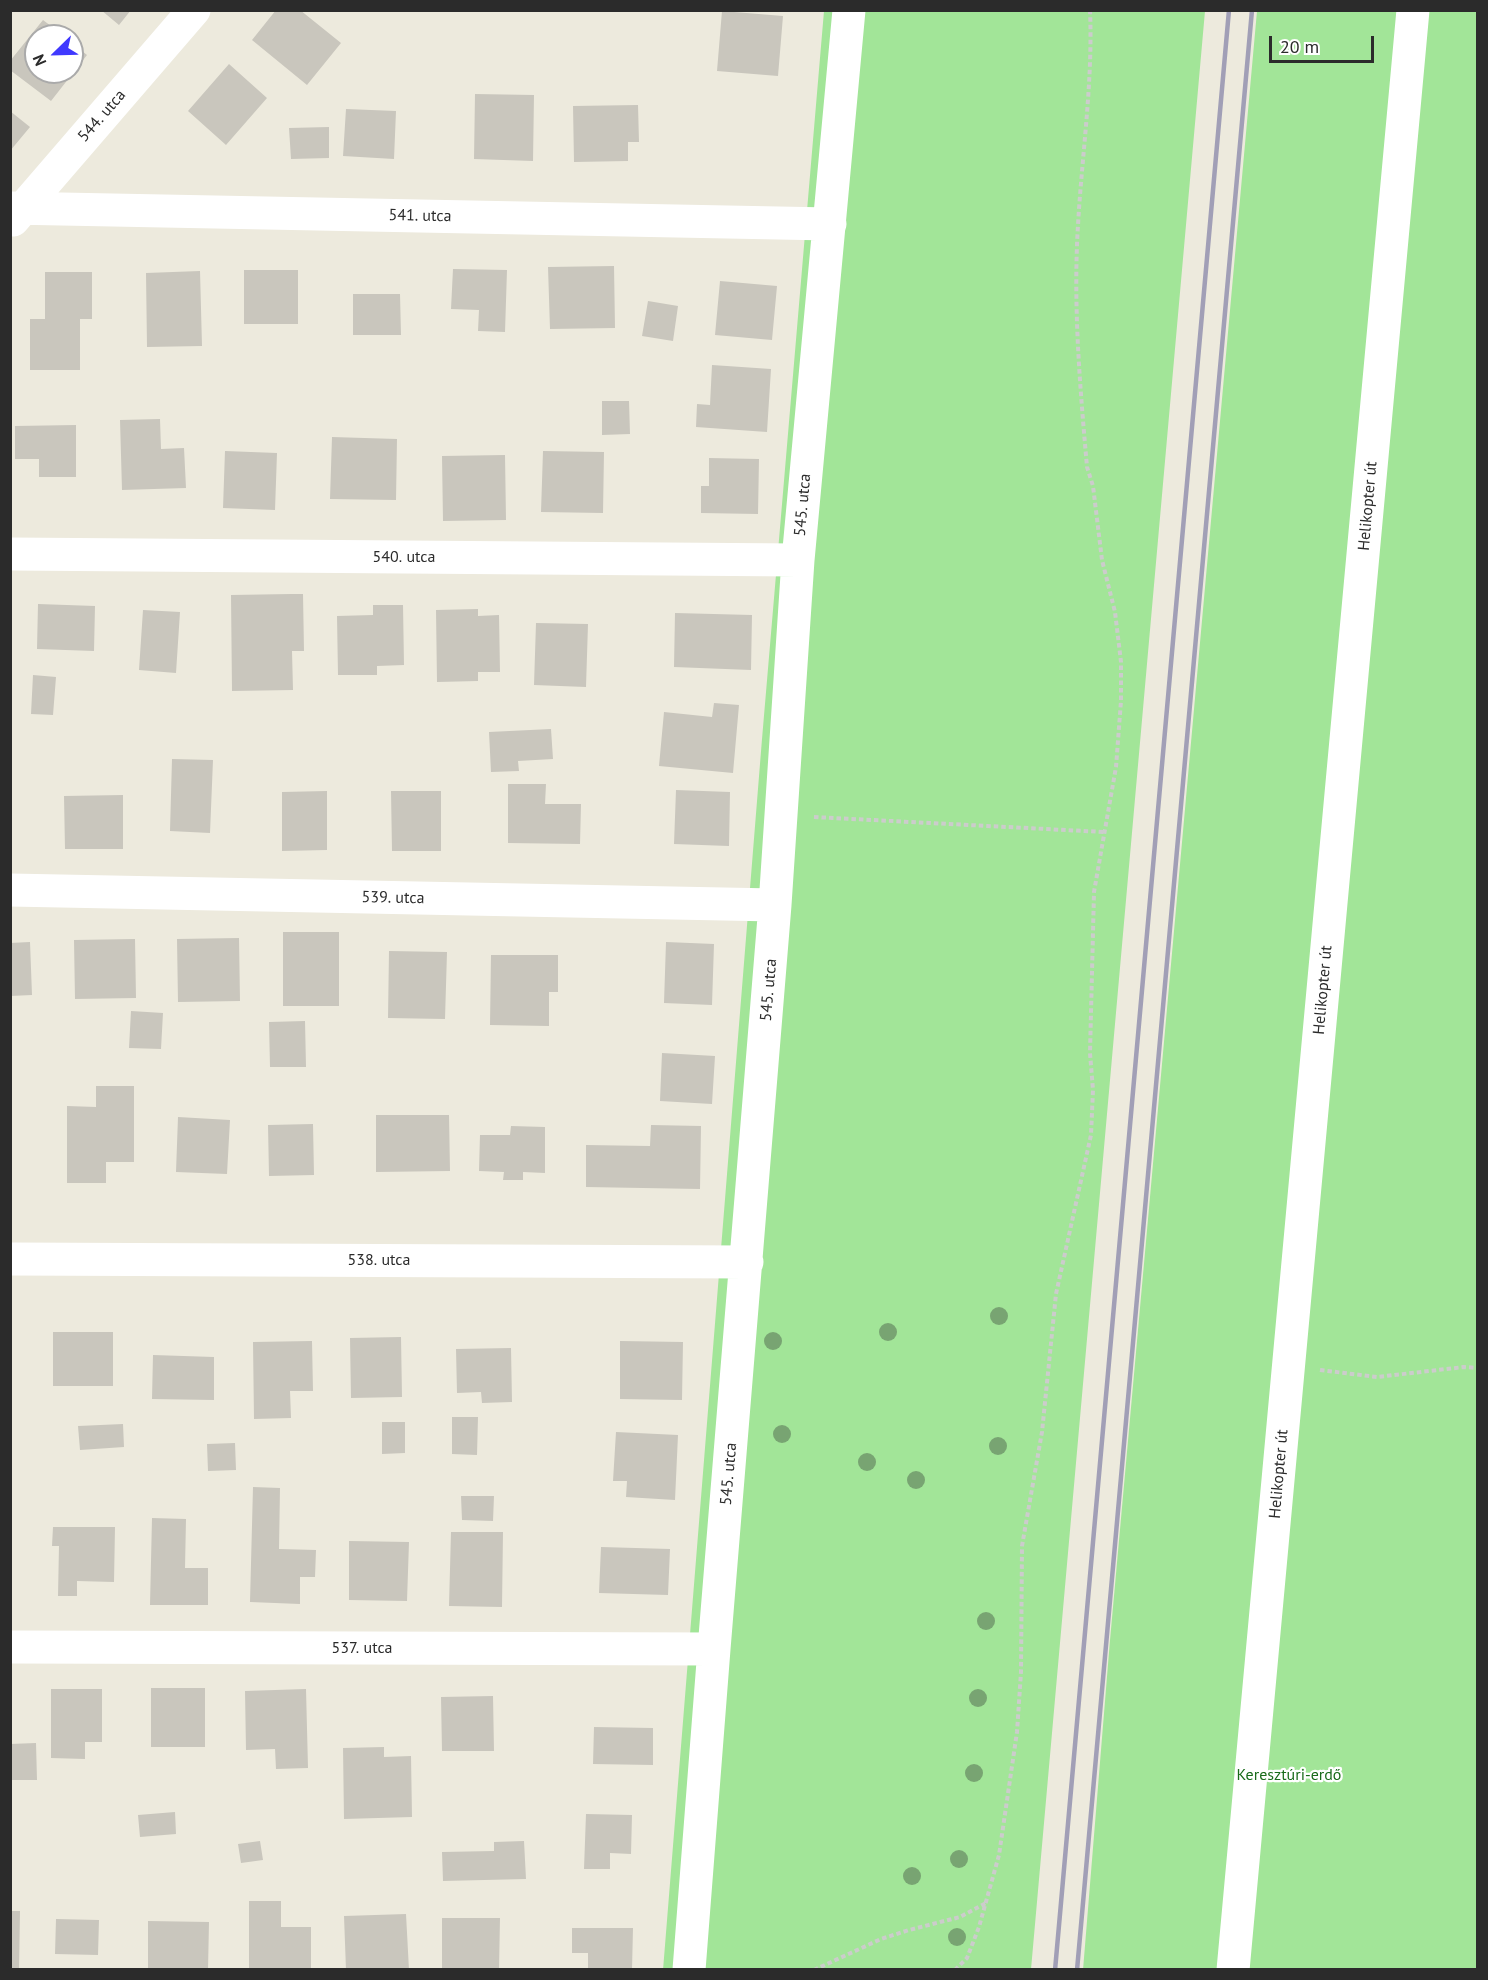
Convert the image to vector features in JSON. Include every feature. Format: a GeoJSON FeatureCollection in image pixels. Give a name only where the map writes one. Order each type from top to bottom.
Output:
{"type":"FeatureCollection","features":[{"type":"Feature","properties":{"kind":"street","name":"544. utca"},"geometry":{"type":"LineString","coordinates":[[15,213],[194,10]]}},
{"type":"Feature","properties":{"kind":"street","name":"545. utca"},"geometry":{"type":"LineString","coordinates":[[689,1970],[776,905],[798,560],[849,10]]}},
{"type":"Feature","properties":{"kind":"street","name":"Helikopter út"},"geometry":{"type":"LineString","coordinates":[[1233,1970],[1413,10]]}},
{"type":"Feature","properties":{"kind":"street","name":"541. utca"},"geometry":{"type":"LineString","coordinates":[[15,213],[830,224]]}},
{"type":"Feature","properties":{"kind":"street","name":"540. utca"},"geometry":{"type":"LineString","coordinates":[[10,554],[798,560]]}},
{"type":"Feature","properties":{"kind":"street","name":"539. utca"},"geometry":{"type":"LineString","coordinates":[[10,890],[776,905]]}},
{"type":"Feature","properties":{"kind":"street","name":"538. utca"},"geometry":{"type":"LineString","coordinates":[[10,1259],[747,1262]]}},
{"type":"Feature","properties":{"kind":"street","name":"537. utca"},"geometry":{"type":"LineString","coordinates":[[10,1647],[714,1649]]}},
{"type":"Feature","properties":{"kind":"path"},"geometry":{"type":"LineString","coordinates":[[955,1970],[967,1958],[987,1903],[989,1885],[999,1855],[1017,1732],[1021,1672],[1022,1546],[1042,1432],[1056,1294],[1091,1135],[1093,1090],[1090,1053],[1094,892],[1116,767],[1121,701],[1121,662],[1115,612],[1102,560],[1092,486],[1087,467],[1079,366],[1077,227],[1092,45],[1090,10]]}},
{"type":"Feature","properties":{"kind":"path"},"geometry":{"type":"LineString","coordinates":[[781,815],[1104,832]]}},
{"type":"Feature","properties":{"kind":"path"},"geometry":{"type":"LineString","coordinates":[[1289,1366],[1377,1377],[1464,1367],[1478,1368]]}},
{"type":"Feature","properties":{"kind":"path"},"geometry":{"type":"LineString","coordinates":[[814,1970],[881,1939],[960,1917],[987,1903]]}},
{"type":"Feature","properties":{"kind":"green space"},"geometry":{"type":"Polygon","coordinates":[[[824,11],[1205,11],[1031,1969],[663,1970],[762,739],[824,11]]]}},
{"type":"Feature","properties":{"kind":"green space","name":"Keresztúri-erdő"},"geometry":{"type":"Polygon","coordinates":[[[1257,11],[1477,11],[1477,1969],[1083,1970],[1110,1640],[1257,11]]]}},
{"type":"Feature","properties":{"kind":"building"},"geometry":{"type":"Polygon","coordinates":[[[101,10],[131,10],[119,25],[101,10]]]}},
{"type":"Feature","properties":{"kind":"building"},"geometry":{"type":"Polygon","coordinates":[[[276,10],[300,10],[341,43],[307,85],[252,40],[276,10]]]}},
{"type":"Feature","properties":{"kind":"building"},"geometry":{"type":"Polygon","coordinates":[[[722,11],[783,16],[778,76],[717,71],[722,11]]]}},
{"type":"Feature","properties":{"kind":"building"},"geometry":{"type":"Polygon","coordinates":[[[24,44],[24,81],[10,70],[10,61],[24,44]]]}},
{"type":"Feature","properties":{"kind":"building"},"geometry":{"type":"Polygon","coordinates":[[[229,64],[267,98],[226,145],[188,111],[229,64]]]}},
{"type":"Feature","properties":{"kind":"building"},"geometry":{"type":"Polygon","coordinates":[[[29,84],[64,84],[51,101],[29,84]]]}},
{"type":"Feature","properties":{"kind":"building"},"geometry":{"type":"Polygon","coordinates":[[[475,94],[534,95],[533,161],[474,159],[475,94]]]}},
{"type":"Feature","properties":{"kind":"building"},"geometry":{"type":"Polygon","coordinates":[[[638,105],[639,142],[628,142],[628,161],[574,162],[573,106],[638,105]]]}},
{"type":"Feature","properties":{"kind":"building"},"geometry":{"type":"Polygon","coordinates":[[[346,109],[396,111],[394,159],[343,156],[346,109]]]}},
{"type":"Feature","properties":{"kind":"building"},"geometry":{"type":"Polygon","coordinates":[[[10,111],[30,127],[10,151],[10,111]]]}},
{"type":"Feature","properties":{"kind":"building"},"geometry":{"type":"Polygon","coordinates":[[[329,127],[329,158],[291,159],[289,128],[329,127]]]}},
{"type":"Feature","properties":{"kind":"building"},"geometry":{"type":"Polygon","coordinates":[[[614,266],[615,328],[550,329],[548,267],[614,266]]]}},
{"type":"Feature","properties":{"kind":"building"},"geometry":{"type":"Polygon","coordinates":[[[453,269],[507,270],[505,332],[478,331],[479,310],[451,309],[453,269]]]}},
{"type":"Feature","properties":{"kind":"building"},"geometry":{"type":"Polygon","coordinates":[[[244,270],[298,270],[298,324],[244,324],[244,270]]]}},
{"type":"Feature","properties":{"kind":"building"},"geometry":{"type":"Polygon","coordinates":[[[200,271],[202,346],[147,347],[146,273],[200,271]]]}},
{"type":"Feature","properties":{"kind":"building"},"geometry":{"type":"Polygon","coordinates":[[[45,272],[92,272],[92,319],[80,319],[80,370],[30,370],[30,319],[45,319],[45,272]]]}},
{"type":"Feature","properties":{"kind":"building"},"geometry":{"type":"Polygon","coordinates":[[[720,281],[777,286],[772,340],[715,335],[720,281]]]}},
{"type":"Feature","properties":{"kind":"building"},"geometry":{"type":"Polygon","coordinates":[[[353,294],[400,294],[401,335],[353,335],[353,294]]]}},
{"type":"Feature","properties":{"kind":"building"},"geometry":{"type":"Polygon","coordinates":[[[648,301],[678,306],[673,341],[642,336],[648,301]]]}},
{"type":"Feature","properties":{"kind":"building"},"geometry":{"type":"Polygon","coordinates":[[[712,365],[771,369],[767,432],[696,427],[697,404],[710,405],[712,365]]]}},
{"type":"Feature","properties":{"kind":"building"},"geometry":{"type":"Polygon","coordinates":[[[602,401],[629,401],[630,434],[602,435],[602,401]]]}},
{"type":"Feature","properties":{"kind":"building"},"geometry":{"type":"Polygon","coordinates":[[[160,419],[161,449],[184,448],[186,488],[122,490],[120,420],[160,419]]]}},
{"type":"Feature","properties":{"kind":"building"},"geometry":{"type":"Polygon","coordinates":[[[76,425],[76,477],[39,477],[39,459],[15,459],[15,426],[76,425]]]}},
{"type":"Feature","properties":{"kind":"building"},"geometry":{"type":"Polygon","coordinates":[[[332,437],[397,439],[396,500],[330,499],[332,437]]]}},
{"type":"Feature","properties":{"kind":"building"},"geometry":{"type":"Polygon","coordinates":[[[225,451],[277,453],[275,510],[223,508],[225,451]]]}},
{"type":"Feature","properties":{"kind":"building"},"geometry":{"type":"Polygon","coordinates":[[[543,451],[604,452],[603,513],[541,512],[543,451]]]}},
{"type":"Feature","properties":{"kind":"building"},"geometry":{"type":"Polygon","coordinates":[[[505,455],[506,520],[443,521],[442,456],[505,455]]]}},
{"type":"Feature","properties":{"kind":"building"},"geometry":{"type":"Polygon","coordinates":[[[709,458],[759,459],[758,514],[701,513],[701,486],[709,486],[709,458]]]}},
{"type":"Feature","properties":{"kind":"building"},"geometry":{"type":"Polygon","coordinates":[[[303,594],[304,651],[292,651],[293,690],[232,691],[231,595],[303,594]]]}},
{"type":"Feature","properties":{"kind":"building"},"geometry":{"type":"Polygon","coordinates":[[[38,604],[95,606],[94,651],[37,649],[38,604]]]}},
{"type":"Feature","properties":{"kind":"building"},"geometry":{"type":"Polygon","coordinates":[[[373,605],[403,605],[404,665],[377,666],[377,675],[338,675],[337,616],[373,615],[373,605]]]}},
{"type":"Feature","properties":{"kind":"building"},"geometry":{"type":"Polygon","coordinates":[[[478,609],[478,616],[499,615],[500,672],[478,672],[478,681],[437,682],[436,610],[478,609]]]}},
{"type":"Feature","properties":{"kind":"building"},"geometry":{"type":"Polygon","coordinates":[[[143,610],[180,612],[176,673],[139,670],[143,610]]]}},
{"type":"Feature","properties":{"kind":"building"},"geometry":{"type":"Polygon","coordinates":[[[675,613],[752,615],[751,670],[674,667],[675,613]]]}},
{"type":"Feature","properties":{"kind":"building"},"geometry":{"type":"Polygon","coordinates":[[[536,623],[588,624],[586,687],[534,685],[536,623]]]}},
{"type":"Feature","properties":{"kind":"building"},"geometry":{"type":"Polygon","coordinates":[[[33,675],[56,677],[53,715],[31,714],[33,675]]]}},
{"type":"Feature","properties":{"kind":"building"},"geometry":{"type":"Polygon","coordinates":[[[714,703],[739,705],[733,773],[659,766],[664,712],[712,717],[714,703]]]}},
{"type":"Feature","properties":{"kind":"building"},"geometry":{"type":"Polygon","coordinates":[[[551,729],[553,759],[518,761],[519,771],[491,772],[489,732],[551,729]]]}},
{"type":"Feature","properties":{"kind":"building"},"geometry":{"type":"Polygon","coordinates":[[[172,759],[213,760],[210,833],[170,831],[172,759]]]}},
{"type":"Feature","properties":{"kind":"building"},"geometry":{"type":"Polygon","coordinates":[[[508,784],[546,784],[545,804],[581,804],[580,844],[508,843],[508,784]]]}},
{"type":"Feature","properties":{"kind":"building"},"geometry":{"type":"Polygon","coordinates":[[[676,790],[730,792],[729,846],[674,844],[676,790]]]}},
{"type":"Feature","properties":{"kind":"building"},"geometry":{"type":"Polygon","coordinates":[[[327,791],[327,850],[282,851],[282,792],[327,791]]]}},
{"type":"Feature","properties":{"kind":"building"},"geometry":{"type":"Polygon","coordinates":[[[391,791],[441,791],[441,851],[392,851],[391,791]]]}},
{"type":"Feature","properties":{"kind":"building"},"geometry":{"type":"Polygon","coordinates":[[[123,795],[123,849],[65,849],[64,796],[123,795]]]}},
{"type":"Feature","properties":{"kind":"building"},"geometry":{"type":"Polygon","coordinates":[[[283,932],[339,932],[339,1006],[283,1006],[283,932]]]}},
{"type":"Feature","properties":{"kind":"building"},"geometry":{"type":"Polygon","coordinates":[[[239,938],[240,1001],[178,1002],[177,939],[239,938]]]}},
{"type":"Feature","properties":{"kind":"building"},"geometry":{"type":"Polygon","coordinates":[[[135,939],[136,998],[75,999],[74,940],[135,939]]]}},
{"type":"Feature","properties":{"kind":"building"},"geometry":{"type":"Polygon","coordinates":[[[30,942],[32,995],[10,996],[10,943],[30,942]]]}},
{"type":"Feature","properties":{"kind":"building"},"geometry":{"type":"Polygon","coordinates":[[[666,942],[714,944],[712,1005],[664,1003],[666,942]]]}},
{"type":"Feature","properties":{"kind":"building"},"geometry":{"type":"Polygon","coordinates":[[[389,951],[447,952],[445,1019],[388,1018],[389,951]]]}},
{"type":"Feature","properties":{"kind":"building"},"geometry":{"type":"Polygon","coordinates":[[[491,955],[558,955],[558,992],[549,992],[549,1026],[490,1025],[491,955]]]}},
{"type":"Feature","properties":{"kind":"building"},"geometry":{"type":"Polygon","coordinates":[[[131,1011],[163,1013],[161,1049],[129,1048],[131,1011]]]}},
{"type":"Feature","properties":{"kind":"building"},"geometry":{"type":"Polygon","coordinates":[[[305,1021],[306,1067],[270,1067],[269,1022],[305,1021]]]}},
{"type":"Feature","properties":{"kind":"building"},"geometry":{"type":"Polygon","coordinates":[[[662,1053],[715,1056],[712,1104],[660,1101],[662,1053]]]}},
{"type":"Feature","properties":{"kind":"building"},"geometry":{"type":"Polygon","coordinates":[[[96,1086],[134,1086],[134,1162],[106,1162],[106,1183],[67,1183],[67,1106],[96,1107],[96,1086]]]}},
{"type":"Feature","properties":{"kind":"building"},"geometry":{"type":"Polygon","coordinates":[[[376,1115],[449,1115],[450,1171],[376,1172],[376,1115]]]}},
{"type":"Feature","properties":{"kind":"building"},"geometry":{"type":"Polygon","coordinates":[[[178,1117],[230,1120],[227,1174],[176,1172],[178,1117]]]}},
{"type":"Feature","properties":{"kind":"building"},"geometry":{"type":"Polygon","coordinates":[[[313,1124],[314,1175],[269,1176],[268,1125],[313,1124]]]}},
{"type":"Feature","properties":{"kind":"building"},"geometry":{"type":"Polygon","coordinates":[[[651,1125],[701,1126],[700,1189],[586,1187],[586,1145],[650,1146],[651,1125]]]}},
{"type":"Feature","properties":{"kind":"building"},"geometry":{"type":"Polygon","coordinates":[[[511,1126],[545,1127],[545,1173],[523,1172],[523,1180],[503,1180],[504,1172],[479,1171],[480,1135],[510,1135],[511,1126]]]}},
{"type":"Feature","properties":{"kind":"building"},"geometry":{"type":"Polygon","coordinates":[[[53,1332],[113,1332],[113,1386],[53,1386],[53,1332]]]}},
{"type":"Feature","properties":{"kind":"building"},"geometry":{"type":"Polygon","coordinates":[[[401,1337],[402,1397],[351,1398],[350,1338],[401,1337]]]}},
{"type":"Feature","properties":{"kind":"building"},"geometry":{"type":"Polygon","coordinates":[[[312,1341],[313,1391],[290,1391],[291,1418],[254,1419],[253,1342],[312,1341]]]}},
{"type":"Feature","properties":{"kind":"building"},"geometry":{"type":"Polygon","coordinates":[[[620,1341],[683,1342],[682,1400],[620,1399],[620,1341]]]}},
{"type":"Feature","properties":{"kind":"building"},"geometry":{"type":"Polygon","coordinates":[[[511,1348],[512,1402],[482,1403],[481,1392],[457,1393],[456,1349],[511,1348]]]}},
{"type":"Feature","properties":{"kind":"building"},"geometry":{"type":"Polygon","coordinates":[[[153,1355],[214,1357],[214,1400],[152,1399],[153,1355]]]}},
{"type":"Feature","properties":{"kind":"building"},"geometry":{"type":"Polygon","coordinates":[[[452,1417],[478,1417],[477,1455],[452,1454],[452,1417]]]}},
{"type":"Feature","properties":{"kind":"building"},"geometry":{"type":"Polygon","coordinates":[[[382,1422],[405,1422],[405,1453],[382,1454],[382,1422]]]}},
{"type":"Feature","properties":{"kind":"building"},"geometry":{"type":"Polygon","coordinates":[[[123,1424],[124,1447],[80,1450],[78,1426],[123,1424]]]}},
{"type":"Feature","properties":{"kind":"building"},"geometry":{"type":"Polygon","coordinates":[[[616,1432],[678,1435],[675,1500],[626,1497],[627,1481],[613,1481],[616,1432]]]}},
{"type":"Feature","properties":{"kind":"building"},"geometry":{"type":"Polygon","coordinates":[[[235,1443],[236,1470],[208,1471],[207,1444],[235,1443]]]}},
{"type":"Feature","properties":{"kind":"building"},"geometry":{"type":"Polygon","coordinates":[[[253,1487],[280,1488],[279,1549],[316,1550],[315,1577],[300,1577],[300,1604],[250,1602],[253,1487]]]}},
{"type":"Feature","properties":{"kind":"building"},"geometry":{"type":"Polygon","coordinates":[[[461,1496],[494,1496],[493,1521],[462,1520],[461,1496]]]}},
{"type":"Feature","properties":{"kind":"building"},"geometry":{"type":"Polygon","coordinates":[[[152,1518],[186,1519],[185,1568],[208,1568],[208,1605],[150,1605],[152,1518]]]}},
{"type":"Feature","properties":{"kind":"building"},"geometry":{"type":"Polygon","coordinates":[[[53,1527],[115,1527],[114,1582],[77,1581],[77,1596],[58,1596],[59,1546],[52,1546],[53,1527]]]}},
{"type":"Feature","properties":{"kind":"building"},"geometry":{"type":"Polygon","coordinates":[[[451,1532],[503,1532],[502,1607],[449,1606],[451,1532]]]}},
{"type":"Feature","properties":{"kind":"building"},"geometry":{"type":"Polygon","coordinates":[[[349,1541],[409,1542],[407,1601],[349,1600],[349,1541]]]}},
{"type":"Feature","properties":{"kind":"building"},"geometry":{"type":"Polygon","coordinates":[[[601,1547],[670,1549],[668,1595],[599,1593],[601,1547]]]}},
{"type":"Feature","properties":{"kind":"building"},"geometry":{"type":"Polygon","coordinates":[[[151,1688],[205,1688],[205,1747],[151,1747],[151,1688]]]}},
{"type":"Feature","properties":{"kind":"building"},"geometry":{"type":"Polygon","coordinates":[[[51,1689],[102,1689],[102,1742],[85,1742],[85,1759],[51,1758],[51,1689]]]}},
{"type":"Feature","properties":{"kind":"building"},"geometry":{"type":"Polygon","coordinates":[[[306,1689],[308,1768],[276,1769],[275,1749],[246,1750],[245,1691],[306,1689]]]}},
{"type":"Feature","properties":{"kind":"building"},"geometry":{"type":"Polygon","coordinates":[[[493,1696],[494,1751],[442,1751],[441,1697],[493,1696]]]}},
{"type":"Feature","properties":{"kind":"building"},"geometry":{"type":"Polygon","coordinates":[[[594,1727],[653,1728],[653,1765],[593,1764],[594,1727]]]}},
{"type":"Feature","properties":{"kind":"building"},"geometry":{"type":"Polygon","coordinates":[[[36,1743],[37,1780],[10,1780],[10,1744],[36,1743]]]}},
{"type":"Feature","properties":{"kind":"building"},"geometry":{"type":"Polygon","coordinates":[[[384,1747],[384,1757],[411,1756],[412,1817],[344,1819],[343,1748],[384,1747]]]}},
{"type":"Feature","properties":{"kind":"building"},"geometry":{"type":"Polygon","coordinates":[[[175,1812],[176,1834],[140,1837],[138,1815],[175,1812]]]}},
{"type":"Feature","properties":{"kind":"building"},"geometry":{"type":"Polygon","coordinates":[[[586,1814],[632,1815],[631,1854],[610,1853],[610,1869],[584,1869],[586,1814]]]}},
{"type":"Feature","properties":{"kind":"building"},"geometry":{"type":"Polygon","coordinates":[[[260,1841],[263,1860],[241,1863],[238,1844],[260,1841]]]}},
{"type":"Feature","properties":{"kind":"building"},"geometry":{"type":"Polygon","coordinates":[[[524,1841],[526,1879],[443,1881],[442,1852],[494,1851],[494,1842],[524,1841]]]}},
{"type":"Feature","properties":{"kind":"building"},"geometry":{"type":"Polygon","coordinates":[[[249,1901],[281,1901],[281,1927],[311,1927],[311,1970],[249,1970],[249,1901]]]}},
{"type":"Feature","properties":{"kind":"building"},"geometry":{"type":"Polygon","coordinates":[[[10,1911],[20,1911],[19,1970],[10,1970],[10,1911]]]}},
{"type":"Feature","properties":{"kind":"building"},"geometry":{"type":"Polygon","coordinates":[[[406,1914],[409,1970],[346,1970],[344,1916],[406,1914]]]}},
{"type":"Feature","properties":{"kind":"building"},"geometry":{"type":"Polygon","coordinates":[[[442,1918],[500,1918],[499,1970],[442,1970],[442,1918]]]}},
{"type":"Feature","properties":{"kind":"building"},"geometry":{"type":"Polygon","coordinates":[[[56,1919],[99,1920],[98,1955],[55,1954],[56,1919]]]}},
{"type":"Feature","properties":{"kind":"building"},"geometry":{"type":"Polygon","coordinates":[[[148,1921],[209,1922],[208,1970],[148,1970],[148,1921]]]}},
{"type":"Feature","properties":{"kind":"building"},"geometry":{"type":"Polygon","coordinates":[[[572,1928],[633,1928],[632,1970],[588,1970],[588,1953],[572,1953],[572,1928]]]}},
{"type":"Feature","properties":{"kind":"railway"},"geometry":{"type":"LineString","coordinates":[[1055,1970],[1229,10]]}},
{"type":"Feature","properties":{"kind":"railway"},"geometry":{"type":"LineString","coordinates":[[1077,1970],[1252,10]]}}]}
